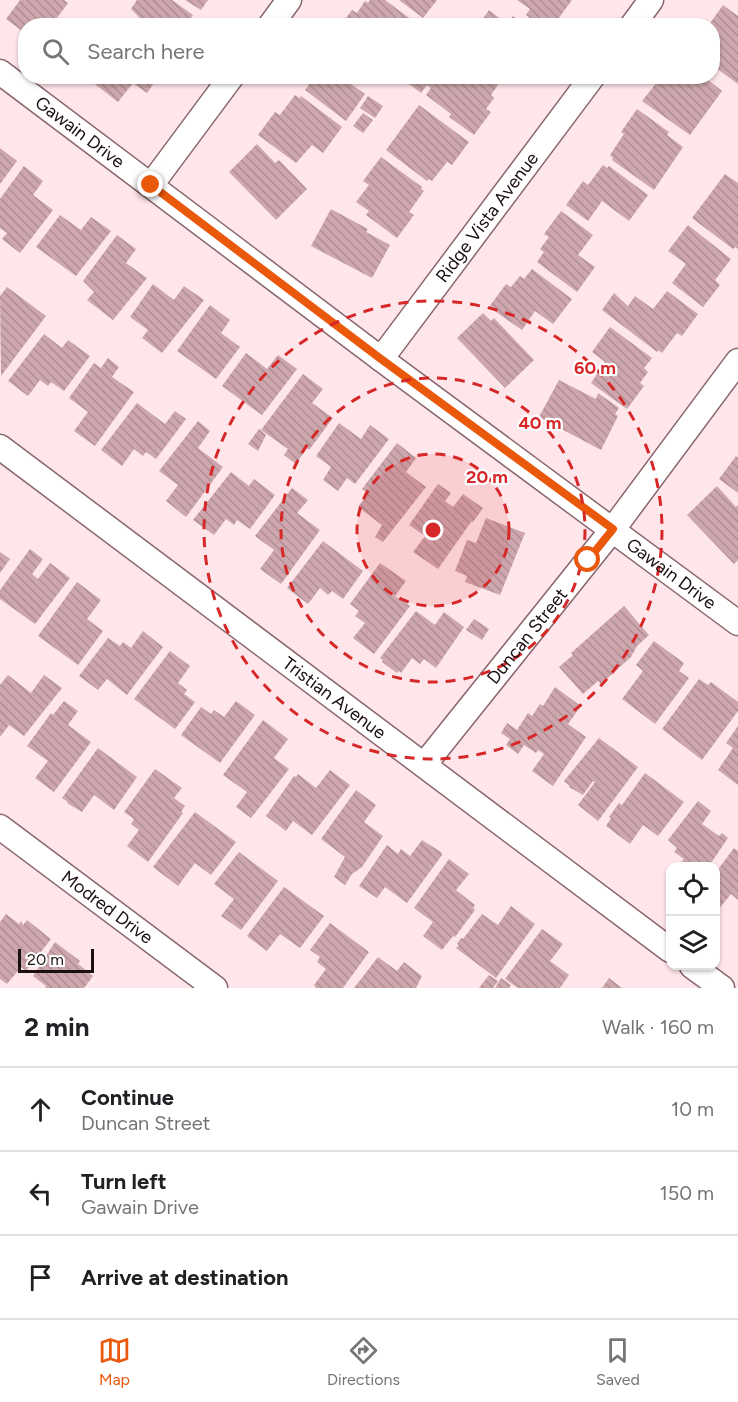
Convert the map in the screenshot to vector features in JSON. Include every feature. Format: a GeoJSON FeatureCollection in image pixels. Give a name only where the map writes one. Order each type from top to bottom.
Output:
{"type":"FeatureCollection","features":[{"type":"Feature","properties":{"kind":"street"},"geometry":{"type":"LineString","coordinates":[[276,18],[289,0]]}},
{"type":"Feature","properties":{"kind":"street"},"geometry":{"type":"LineString","coordinates":[[638,18],[651,0]]}},
{"type":"Feature","properties":{"kind":"street","name":"Gawain Drive"},"geometry":{"type":"LineString","coordinates":[[0,72],[381,359],[738,622]]}},
{"type":"Feature","properties":{"kind":"street"},"geometry":{"type":"LineString","coordinates":[[151,185],[226,84]]}},
{"type":"Feature","properties":{"kind":"street","name":"Ridge Vista Avenue"},"geometry":{"type":"LineString","coordinates":[[381,359],[587,84]]}},
{"type":"Feature","properties":{"kind":"street","name":"Duncan Street"},"geometry":{"type":"LineString","coordinates":[[424,765],[613,529],[738,362]]}},
{"type":"Feature","properties":{"kind":"street","name":"Tristian Avenue"},"geometry":{"type":"LineString","coordinates":[[0,447],[666,947]]}},
{"type":"Feature","properties":{"kind":"street","name":"Modred Drive"},"geometry":{"type":"LineString","coordinates":[[0,827],[215,988]]}},
{"type":"Feature","properties":{"kind":"street"},"geometry":{"type":"LineString","coordinates":[[697,970],[722,988]]}},
{"type":"Feature","properties":{"kind":"building"},"geometry":{"type":"Polygon","coordinates":[[[20,0],[64,0],[68,3],[57,18],[18,18],[18,28],[6,19],[20,0]]]}},
{"type":"Feature","properties":{"kind":"building"},"geometry":{"type":"Polygon","coordinates":[[[137,0],[172,0],[193,15],[191,18],[140,18],[131,9],[137,0]]]}},
{"type":"Feature","properties":{"kind":"building"},"geometry":{"type":"Polygon","coordinates":[[[185,0],[208,0],[201,10],[185,0]]]}},
{"type":"Feature","properties":{"kind":"building"},"geometry":{"type":"Polygon","coordinates":[[[370,0],[385,0],[409,18],[346,18],[352,10],[357,13],[365,1],[368,3],[370,0]]]}},
{"type":"Feature","properties":{"kind":"building"},"geometry":{"type":"Polygon","coordinates":[[[399,0],[437,0],[423,18],[399,0]]]}},
{"type":"Feature","properties":{"kind":"building"},"geometry":{"type":"Polygon","coordinates":[[[517,0],[572,0],[559,18],[530,18],[526,15],[530,9],[517,0]]]}},
{"type":"Feature","properties":{"kind":"building"},"geometry":{"type":"Polygon","coordinates":[[[723,5],[738,16],[738,84],[720,71],[720,18],[714,18],[723,5]]]}},
{"type":"Feature","properties":{"kind":"building"},"geometry":{"type":"Polygon","coordinates":[[[489,10],[499,18],[484,18],[489,10]]]}},
{"type":"Feature","properties":{"kind":"building"},"geometry":{"type":"Polygon","coordinates":[[[95,84],[132,84],[118,102],[95,84]]]}},
{"type":"Feature","properties":{"kind":"building"},"geometry":{"type":"Polygon","coordinates":[[[134,84],[153,84],[147,93],[134,84]]]}},
{"type":"Feature","properties":{"kind":"building"},"geometry":{"type":"Polygon","coordinates":[[[309,84],[351,84],[365,94],[346,121],[305,90],[309,84]]]}},
{"type":"Feature","properties":{"kind":"building"},"geometry":{"type":"Polygon","coordinates":[[[409,84],[498,85],[491,95],[494,98],[486,109],[491,112],[474,135],[449,117],[451,114],[426,95],[431,88],[427,85],[421,93],[409,84]]]}},
{"type":"Feature","properties":{"kind":"building"},"geometry":{"type":"Polygon","coordinates":[[[656,84],[713,84],[722,91],[690,135],[642,101],[656,84]]]}},
{"type":"Feature","properties":{"kind":"building"},"geometry":{"type":"Polygon","coordinates":[[[295,95],[300,98],[301,96],[342,127],[323,153],[312,145],[296,163],[258,135],[275,112],[280,115],[295,95]]]}},
{"type":"Feature","properties":{"kind":"building"},"geometry":{"type":"Polygon","coordinates":[[[368,96],[383,106],[375,118],[360,108],[368,96]]]}},
{"type":"Feature","properties":{"kind":"building"},"geometry":{"type":"Polygon","coordinates":[[[419,105],[469,142],[452,165],[447,162],[432,181],[429,179],[427,181],[386,150],[419,105]]]}},
{"type":"Feature","properties":{"kind":"building"},"geometry":{"type":"Polygon","coordinates":[[[637,109],[669,132],[667,135],[683,147],[654,190],[612,160],[610,155],[624,134],[621,132],[637,109]]]}},
{"type":"Feature","properties":{"kind":"building"},"geometry":{"type":"Polygon","coordinates":[[[363,113],[373,120],[363,133],[353,126],[363,113]]]}},
{"type":"Feature","properties":{"kind":"building"},"geometry":{"type":"Polygon","coordinates":[[[257,144],[275,163],[279,160],[307,189],[276,220],[229,172],[257,144]]]}},
{"type":"Feature","properties":{"kind":"building"},"geometry":{"type":"Polygon","coordinates":[[[0,148],[17,161],[0,184],[0,148]]]}},
{"type":"Feature","properties":{"kind":"building"},"geometry":{"type":"Polygon","coordinates":[[[381,157],[422,187],[424,191],[409,212],[414,215],[397,238],[366,215],[369,211],[356,202],[369,185],[363,181],[381,157]]]}},
{"type":"Feature","properties":{"kind":"building"},"geometry":{"type":"Polygon","coordinates":[[[603,165],[607,168],[609,166],[648,195],[629,221],[602,201],[588,221],[566,205],[583,181],[588,185],[603,165]]]}},
{"type":"Feature","properties":{"kind":"building"},"geometry":{"type":"Polygon","coordinates":[[[24,166],[43,181],[33,195],[53,210],[20,253],[2,239],[7,233],[0,228],[0,199],[24,166]]]}},
{"type":"Feature","properties":{"kind":"building"},"geometry":{"type":"Polygon","coordinates":[[[725,174],[738,183],[738,249],[735,247],[733,249],[692,218],[725,174]]]}},
{"type":"Feature","properties":{"kind":"building"},"geometry":{"type":"Polygon","coordinates":[[[331,209],[368,229],[366,232],[390,245],[372,278],[311,246],[331,209]]]}},
{"type":"Feature","properties":{"kind":"building"},"geometry":{"type":"Polygon","coordinates":[[[561,211],[593,235],[578,255],[595,267],[577,292],[537,262],[544,252],[540,249],[549,237],[544,234],[561,211]]]}},
{"type":"Feature","properties":{"kind":"building"},"geometry":{"type":"Polygon","coordinates":[[[60,215],[81,230],[91,217],[111,231],[76,276],[36,247],[60,215]]]}},
{"type":"Feature","properties":{"kind":"building"},"geometry":{"type":"Polygon","coordinates":[[[688,225],[731,259],[715,280],[720,285],[703,307],[672,283],[686,264],[668,251],[688,225]]]}},
{"type":"Feature","properties":{"kind":"building"},"geometry":{"type":"Polygon","coordinates":[[[117,235],[136,249],[126,263],[147,278],[113,320],[87,300],[94,292],[83,281],[117,235]]]}},
{"type":"Feature","properties":{"kind":"building"},"geometry":{"type":"Polygon","coordinates":[[[532,269],[572,299],[553,324],[535,311],[522,330],[489,307],[506,284],[511,287],[520,276],[524,279],[532,269]]]}},
{"type":"Feature","properties":{"kind":"building"},"geometry":{"type":"Polygon","coordinates":[[[153,284],[174,300],[184,286],[204,300],[162,353],[142,338],[148,330],[130,317],[153,284]]]}},
{"type":"Feature","properties":{"kind":"building"},"geometry":{"type":"Polygon","coordinates":[[[7,287],[46,316],[1,376],[0,296],[7,287]]]}},
{"type":"Feature","properties":{"kind":"building"},"geometry":{"type":"Polygon","coordinates":[[[667,291],[698,314],[682,336],[677,333],[662,353],[658,350],[657,352],[602,310],[614,293],[628,306],[635,296],[653,309],[667,291]]]}},
{"type":"Feature","properties":{"kind":"building"},"geometry":{"type":"Polygon","coordinates":[[[210,305],[230,320],[221,333],[240,347],[216,379],[177,351],[210,305]]]}},
{"type":"Feature","properties":{"kind":"building"},"geometry":{"type":"Polygon","coordinates":[[[483,313],[491,321],[494,318],[534,360],[505,388],[457,338],[483,313]]]}},
{"type":"Feature","properties":{"kind":"building"},"geometry":{"type":"Polygon","coordinates":[[[610,327],[652,358],[644,368],[648,372],[640,383],[644,386],[627,409],[591,383],[605,362],[592,352],[610,327]]]}},
{"type":"Feature","properties":{"kind":"building"},"geometry":{"type":"Polygon","coordinates":[[[44,334],[62,348],[68,340],[90,356],[64,391],[51,382],[48,386],[40,380],[28,396],[8,381],[44,334]]]}},
{"type":"Feature","properties":{"kind":"building"},"geometry":{"type":"Polygon","coordinates":[[[246,353],[267,369],[278,355],[297,369],[262,415],[222,386],[246,353]]]}},
{"type":"Feature","properties":{"kind":"building"},"geometry":{"type":"Polygon","coordinates":[[[108,358],[119,367],[112,377],[134,392],[95,446],[74,431],[88,412],[69,398],[94,363],[101,368],[108,358]]]}},
{"type":"Feature","properties":{"kind":"building"},"geometry":{"type":"Polygon","coordinates":[[[303,374],[323,389],[312,403],[333,418],[296,464],[284,455],[288,449],[261,430],[303,374]]]}},
{"type":"Feature","properties":{"kind":"building"},"geometry":{"type":"Polygon","coordinates":[[[559,380],[596,399],[598,393],[619,408],[615,414],[618,416],[601,450],[539,417],[559,380]]]}},
{"type":"Feature","properties":{"kind":"building"},"geometry":{"type":"Polygon","coordinates":[[[137,403],[165,424],[175,411],[186,419],[156,459],[146,452],[143,456],[134,449],[122,466],[101,450],[137,403]]]}},
{"type":"Feature","properties":{"kind":"building"},"geometry":{"type":"Polygon","coordinates":[[[198,421],[210,431],[198,448],[223,467],[186,517],[166,501],[178,485],[159,471],[198,421]]]}},
{"type":"Feature","properties":{"kind":"building"},"geometry":{"type":"Polygon","coordinates":[[[339,423],[361,439],[370,425],[389,439],[355,484],[347,478],[338,491],[323,480],[331,467],[316,456],[339,423]]]}},
{"type":"Feature","properties":{"kind":"building"},"geometry":{"type":"Polygon","coordinates":[[[259,429],[266,435],[258,451],[248,444],[259,429]]]}},
{"type":"Feature","properties":{"kind":"building"},"geometry":{"type":"Polygon","coordinates":[[[397,443],[416,458],[406,472],[426,487],[383,542],[375,537],[382,525],[358,507],[368,493],[362,489],[397,443]]]}},
{"type":"Feature","properties":{"kind":"building"},"geometry":{"type":"Polygon","coordinates":[[[736,456],[738,458],[738,493],[719,479],[736,456]]]}},
{"type":"Feature","properties":{"kind":"building"},"geometry":{"type":"Polygon","coordinates":[[[231,472],[249,486],[254,479],[275,495],[250,529],[237,520],[234,525],[226,519],[214,535],[193,520],[231,472]]]}},
{"type":"Feature","properties":{"kind":"building"},"geometry":{"type":"Polygon","coordinates":[[[438,484],[451,493],[445,501],[453,507],[463,494],[483,508],[438,569],[413,552],[425,536],[409,525],[438,484]]]}},
{"type":"Feature","properties":{"kind":"building"},"geometry":{"type":"Polygon","coordinates":[[[717,486],[736,507],[738,505],[738,560],[734,564],[687,515],[717,486]]]}},
{"type":"Feature","properties":{"kind":"building"},"geometry":{"type":"Polygon","coordinates":[[[292,488],[308,500],[297,513],[320,530],[281,584],[260,569],[274,550],[255,536],[292,488]]]}},
{"type":"Feature","properties":{"kind":"building"},"geometry":{"type":"Polygon","coordinates":[[[486,518],[525,533],[500,595],[465,582],[467,576],[455,571],[467,540],[476,543],[486,518]]]}},
{"type":"Feature","properties":{"kind":"building"},"geometry":{"type":"Polygon","coordinates":[[[323,541],[363,571],[343,599],[332,591],[328,595],[320,588],[308,604],[287,588],[323,541]]]}},
{"type":"Feature","properties":{"kind":"building"},"geometry":{"type":"Polygon","coordinates":[[[30,549],[43,559],[32,574],[38,579],[50,563],[70,578],[35,624],[0,599],[0,590],[30,549]]]}},
{"type":"Feature","properties":{"kind":"building"},"geometry":{"type":"Polygon","coordinates":[[[0,552],[10,559],[0,573],[0,552]]]}},
{"type":"Feature","properties":{"kind":"building"},"geometry":{"type":"Polygon","coordinates":[[[380,563],[406,581],[395,596],[410,606],[374,654],[353,638],[365,623],[355,616],[359,611],[350,604],[380,563]]]}},
{"type":"Feature","properties":{"kind":"building"},"geometry":{"type":"Polygon","coordinates":[[[77,582],[101,600],[87,619],[103,631],[78,665],[38,636],[77,582]]]}},
{"type":"Feature","properties":{"kind":"building"},"geometry":{"type":"Polygon","coordinates":[[[624,606],[649,635],[637,646],[631,657],[601,684],[598,681],[583,694],[559,667],[573,655],[571,653],[624,606]]]}},
{"type":"Feature","properties":{"kind":"building"},"geometry":{"type":"Polygon","coordinates":[[[416,611],[435,625],[444,612],[464,627],[436,668],[424,659],[420,664],[412,658],[401,673],[399,671],[397,673],[380,658],[416,611]]]}},
{"type":"Feature","properties":{"kind":"building"},"geometry":{"type":"Polygon","coordinates":[[[474,619],[489,629],[482,640],[466,630],[474,619]]]}},
{"type":"Feature","properties":{"kind":"building"},"geometry":{"type":"Polygon","coordinates":[[[143,631],[163,647],[127,695],[107,679],[98,690],[79,676],[108,638],[120,646],[123,642],[131,648],[143,631]]]}},
{"type":"Feature","properties":{"kind":"building"},"geometry":{"type":"Polygon","coordinates":[[[654,641],[684,663],[679,671],[689,678],[655,724],[622,699],[643,671],[636,665],[654,641]]]}},
{"type":"Feature","properties":{"kind":"building"},"geometry":{"type":"Polygon","coordinates":[[[170,651],[190,666],[178,683],[187,690],[184,694],[195,702],[175,729],[134,699],[170,651]]]}},
{"type":"Feature","properties":{"kind":"building"},"geometry":{"type":"Polygon","coordinates":[[[8,675],[31,693],[44,675],[62,688],[24,736],[9,725],[0,737],[0,685],[8,675]]]}},
{"type":"Feature","properties":{"kind":"building"},"geometry":{"type":"Polygon","coordinates":[[[699,679],[708,685],[711,682],[738,702],[738,711],[702,760],[662,729],[699,679]]]}},
{"type":"Feature","properties":{"kind":"building"},"geometry":{"type":"Polygon","coordinates":[[[555,687],[581,706],[568,724],[586,737],[553,786],[532,771],[544,754],[538,750],[536,753],[524,745],[518,754],[506,745],[510,739],[501,733],[507,723],[517,730],[528,713],[532,716],[540,704],[543,706],[555,687]]]}},
{"type":"Feature","properties":{"kind":"building"},"geometry":{"type":"Polygon","coordinates":[[[64,701],[78,711],[68,725],[91,742],[54,792],[35,778],[48,761],[27,746],[51,713],[53,715],[64,701]]]}},
{"type":"Feature","properties":{"kind":"building"},"geometry":{"type":"Polygon","coordinates":[[[236,701],[255,715],[220,763],[181,735],[201,707],[211,714],[214,710],[224,717],[236,701]]]}},
{"type":"Feature","properties":{"kind":"building"},"geometry":{"type":"Polygon","coordinates":[[[263,720],[288,739],[274,758],[289,769],[251,818],[236,807],[247,792],[223,775],[263,720]]]}},
{"type":"Feature","properties":{"kind":"building"},"geometry":{"type":"Polygon","coordinates":[[[738,726],[738,785],[718,770],[733,748],[726,743],[738,726]]]}},
{"type":"Feature","properties":{"kind":"building"},"geometry":{"type":"Polygon","coordinates":[[[599,738],[638,767],[598,821],[578,805],[595,782],[593,781],[583,795],[569,787],[564,781],[599,738]]]}},
{"type":"Feature","properties":{"kind":"building"},"geometry":{"type":"Polygon","coordinates":[[[98,748],[137,777],[114,810],[94,795],[82,812],[62,798],[98,748]]]}},
{"type":"Feature","properties":{"kind":"building"},"geometry":{"type":"Polygon","coordinates":[[[155,769],[182,788],[174,798],[185,806],[181,812],[183,813],[148,862],[127,846],[139,830],[131,824],[134,819],[124,812],[155,769]]]}},
{"type":"Feature","properties":{"kind":"building"},"geometry":{"type":"Polygon","coordinates":[[[330,770],[350,785],[312,835],[293,821],[286,831],[266,816],[294,776],[298,774],[316,788],[330,770]]]}},
{"type":"Feature","properties":{"kind":"building"},"geometry":{"type":"Polygon","coordinates":[[[645,773],[684,802],[658,836],[643,825],[630,844],[606,826],[611,818],[609,817],[619,803],[622,805],[645,773]]]}},
{"type":"Feature","properties":{"kind":"building"},"geometry":{"type":"Polygon","coordinates":[[[356,790],[376,805],[364,822],[383,836],[362,867],[352,874],[345,885],[334,877],[345,857],[321,839],[356,790]]]}},
{"type":"Feature","properties":{"kind":"building"},"geometry":{"type":"Polygon","coordinates":[[[698,801],[711,811],[702,824],[719,836],[722,833],[728,838],[712,862],[681,862],[684,859],[674,852],[677,848],[668,840],[698,801]]]}},
{"type":"Feature","properties":{"kind":"building"},"geometry":{"type":"Polygon","coordinates":[[[195,812],[236,842],[211,875],[195,863],[178,886],[153,867],[195,812]]]}},
{"type":"Feature","properties":{"kind":"building"},"geometry":{"type":"Polygon","coordinates":[[[422,840],[442,855],[407,903],[385,887],[377,898],[359,886],[387,845],[398,854],[401,849],[410,856],[422,840]]]}},
{"type":"Feature","properties":{"kind":"building"},"geometry":{"type":"Polygon","coordinates":[[[734,848],[738,851],[738,900],[731,894],[720,908],[720,867],[734,848]]]}},
{"type":"Feature","properties":{"kind":"building"},"geometry":{"type":"Polygon","coordinates":[[[239,852],[278,881],[241,930],[221,916],[234,899],[214,884],[239,852]]]}},
{"type":"Feature","properties":{"kind":"building"},"geometry":{"type":"Polygon","coordinates":[[[449,859],[469,874],[456,890],[475,905],[473,908],[475,910],[442,950],[423,936],[433,922],[414,908],[449,859]]]}},
{"type":"Feature","properties":{"kind":"building"},"geometry":{"type":"Polygon","coordinates":[[[284,887],[324,916],[300,948],[280,934],[267,951],[247,936],[284,887]]]}},
{"type":"Feature","properties":{"kind":"building"},"geometry":{"type":"Polygon","coordinates":[[[511,906],[535,924],[496,978],[456,948],[461,938],[463,939],[482,914],[498,925],[511,906]]]}},
{"type":"Feature","properties":{"kind":"building"},"geometry":{"type":"Polygon","coordinates":[[[6,914],[19,924],[21,921],[23,925],[27,920],[51,939],[26,971],[21,967],[7,984],[0,979],[0,922],[6,914]]]}},
{"type":"Feature","properties":{"kind":"building"},"geometry":{"type":"Polygon","coordinates":[[[330,923],[369,952],[343,988],[316,988],[314,985],[326,969],[317,962],[320,957],[310,950],[330,923]]]}},
{"type":"Feature","properties":{"kind":"building"},"geometry":{"type":"Polygon","coordinates":[[[542,929],[563,944],[550,961],[569,975],[560,988],[518,988],[505,979],[542,929]]]}},
{"type":"Feature","properties":{"kind":"building"},"geometry":{"type":"Polygon","coordinates":[[[55,942],[80,961],[78,964],[93,976],[84,988],[45,988],[46,986],[33,976],[55,942]]]}},
{"type":"Feature","properties":{"kind":"building"},"geometry":{"type":"Polygon","coordinates":[[[378,957],[397,971],[404,962],[422,976],[416,988],[354,988],[378,957]]]}},
{"type":"Feature","properties":{"kind":"building"},"geometry":{"type":"Polygon","coordinates":[[[489,975],[498,981],[493,988],[479,988],[489,975]]]}},
{"type":"Feature","properties":{"kind":"building"},"geometry":{"type":"Polygon","coordinates":[[[501,978],[511,985],[509,988],[495,988],[501,978]]]}},
{"type":"Feature","properties":{"kind":"building"},"geometry":{"type":"Polygon","coordinates":[[[609,978],[622,988],[602,988],[609,978]]]}},
{"type":"Feature","properties":{"kind":"route"},"geometry":{"type":"LineString","coordinates":[[151,185],[381,359],[613,529],[588,560]]}}]}
